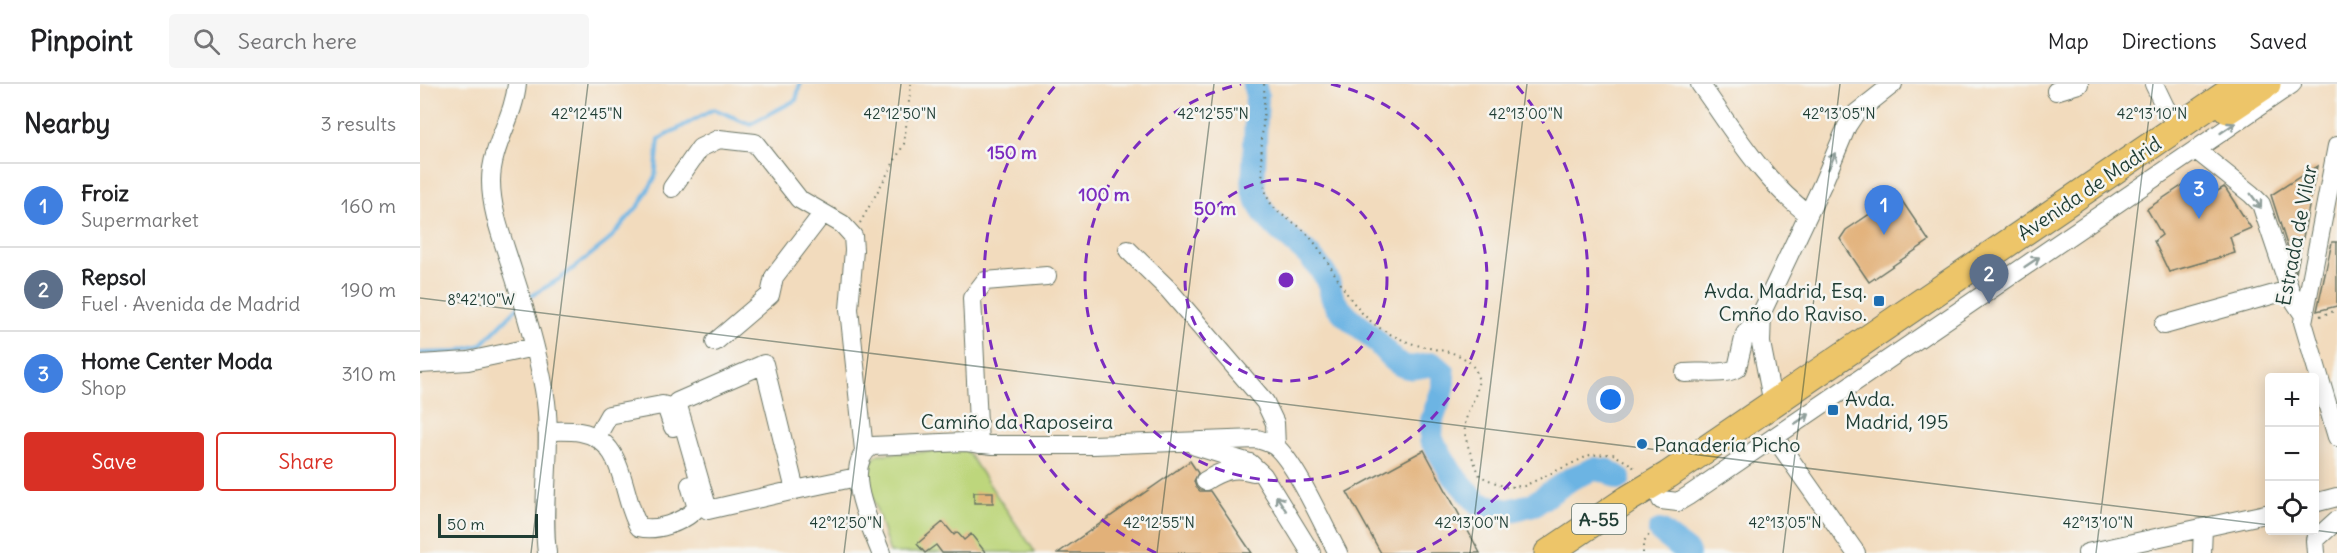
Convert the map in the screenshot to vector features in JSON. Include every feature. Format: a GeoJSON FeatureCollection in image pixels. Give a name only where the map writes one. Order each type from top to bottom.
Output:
{"type":"FeatureCollection","features":[{"type":"Feature","properties":{"kind":"highway","name":"Avenida de Madrid"},"geometry":{"type":"LineString","coordinates":[[1581,553],[1654,494],[1668,476],[2241,84]]}},
{"type":"Feature","properties":{"kind":"highway","name":"Avenida de Madrid"},"geometry":{"type":"LineString","coordinates":[[1548,553],[1654,494],[2267,84]]}},
{"type":"Feature","properties":{"kind":"street"},"geometry":{"type":"LineString","coordinates":[[517,84],[493,160],[491,184],[493,204],[528,324],[546,403],[545,507],[548,553]]}},
{"type":"Feature","properties":{"kind":"street"},"geometry":{"type":"LineString","coordinates":[[1700,84],[1761,170],[1789,200],[1808,214]]}},
{"type":"Feature","properties":{"kind":"street"},"geometry":{"type":"LineString","coordinates":[[1685,373],[1730,372],[1737,368],[1745,334],[1762,312],[1847,126],[1855,114],[1893,84]]}},
{"type":"Feature","properties":{"kind":"street"},"geometry":{"type":"LineString","coordinates":[[2056,91],[2079,84]]}},
{"type":"Feature","properties":{"kind":"street"},"geometry":{"type":"LineString","coordinates":[[2154,84],[2178,127]]}},
{"type":"Feature","properties":{"kind":"street"},"geometry":{"type":"LineString","coordinates":[[1654,494],[1678,502],[2292,84]]}},
{"type":"Feature","properties":{"kind":"street"},"geometry":{"type":"LineString","coordinates":[[672,188],[700,148],[719,139],[755,142],[799,199],[842,224],[853,236],[849,309],[864,450],[859,457],[857,477],[880,553]]}},
{"type":"Feature","properties":{"kind":"street"},"geometry":{"type":"LineString","coordinates":[[2196,150],[2251,194],[2260,204],[2289,290],[2293,299],[2309,315]]}},
{"type":"Feature","properties":{"kind":"street","name":"Estrada de Vilar"},"geometry":{"type":"LineString","coordinates":[[2336,155],[2309,315],[2304,330],[2337,437]]}},
{"type":"Feature","properties":{"kind":"street"},"geometry":{"type":"LineString","coordinates":[[715,342],[770,295],[774,277],[823,213]]}},
{"type":"Feature","properties":{"kind":"street"},"geometry":{"type":"LineString","coordinates":[[1128,249],[1168,289],[1265,402],[1275,423],[1276,447],[1299,481],[1338,553]]}},
{"type":"Feature","properties":{"kind":"street"},"geometry":{"type":"LineString","coordinates":[[979,444],[972,298],[985,281],[1047,276]]}},
{"type":"Feature","properties":{"kind":"street"},"geometry":{"type":"LineString","coordinates":[[2164,325],[2289,290]]}},
{"type":"Feature","properties":{"kind":"street"},"geometry":{"type":"LineString","coordinates":[[1762,312],[1761,343],[1773,404]]}},
{"type":"Feature","properties":{"kind":"street"},"geometry":{"type":"LineString","coordinates":[[420,364],[468,361],[534,347]]}},
{"type":"Feature","properties":{"kind":"street"},"geometry":{"type":"LineString","coordinates":[[795,490],[764,364],[677,402],[708,510],[857,477]]}},
{"type":"Feature","properties":{"kind":"street"},"geometry":{"type":"LineString","coordinates":[[547,431],[581,432],[596,438],[611,451],[619,464],[639,527],[649,530],[659,528],[688,516],[694,511],[696,505],[666,406],[609,415],[596,438]]}},
{"type":"Feature","properties":{"kind":"street"},"geometry":{"type":"LineString","coordinates":[[1775,438],[1856,553]]}},
{"type":"Feature","properties":{"kind":"street","name":"Camiño da Raposeira"},"geometry":{"type":"LineString","coordinates":[[864,450],[878,444],[1082,445],[1257,440],[1268,442],[1276,447]]}},
{"type":"Feature","properties":{"kind":"street"},"geometry":{"type":"LineString","coordinates":[[1184,443],[1250,463],[1263,475],[1311,553]]}},
{"type":"Feature","properties":{"kind":"street"},"geometry":{"type":"LineString","coordinates":[[1205,481],[1221,470],[1248,470],[1263,475]]}},
{"type":"Feature","properties":{"kind":"street"},"geometry":{"type":"LineString","coordinates":[[2319,502],[2337,497]]}},
{"type":"Feature","properties":{"kind":"street"},"geometry":{"type":"LineString","coordinates":[[2086,553],[2265,514]]}},
{"type":"Feature","properties":{"kind":"street"},"geometry":{"type":"LineString","coordinates":[[2316,553],[2315,540],[2337,520]]}},
{"type":"Feature","properties":{"kind":"street"},"geometry":{"type":"LineString","coordinates":[[2202,553],[2203,528]]}},
{"type":"Feature","properties":{"kind":"path"},"geometry":{"type":"LineString","coordinates":[[853,236],[904,144],[911,84]]}},
{"type":"Feature","properties":{"kind":"path"},"geometry":{"type":"LineString","coordinates":[[1264,84],[1262,178],[1267,196],[1275,211],[1307,233],[1357,308],[1381,329],[1416,345],[1461,356],[1472,365],[1479,381],[1476,399],[1465,423],[1466,437],[1480,476],[1505,487],[1524,486],[1590,455],[1613,454],[1632,465],[1654,494]]}},
{"type":"Feature","properties":{"kind":"path"},"geometry":{"type":"LineString","coordinates":[[2309,315],[2337,310]]}},
{"type":"Feature","properties":{"kind":"path"},"geometry":{"type":"LineString","coordinates":[[1643,553],[1642,544],[1650,532]]}},
{"type":"Feature","properties":{"kind":"green space"},"geometry":{"type":"Polygon","coordinates":[[[966,450],[1035,552],[890,553],[867,478],[873,459],[879,454],[966,450]]]}},
{"type":"Feature","properties":{"kind":"building"},"geometry":{"type":"Polygon","coordinates":[[[2317,166],[2296,273],[2271,195],[2317,166]]]}},
{"type":"Feature","properties":{"kind":"building"},"geometry":{"type":"Polygon","coordinates":[[[2198,175],[2213,194],[2224,187],[2226,189],[2251,228],[2230,237],[2235,253],[2169,272],[2154,241],[2162,235],[2147,209],[2198,175]]]}},
{"type":"Feature","properties":{"kind":"building"},"geometry":{"type":"Polygon","coordinates":[[[1898,195],[1929,241],[1869,282],[1840,239],[1846,230],[1898,195]]]}},
{"type":"Feature","properties":{"kind":"building"},"geometry":{"type":"Polygon","coordinates":[[[2332,242],[2337,242],[2337,306],[2317,311],[2332,242]]]}},
{"type":"Feature","properties":{"kind":"building"},"geometry":{"type":"Polygon","coordinates":[[[1424,450],[1480,553],[1381,553],[1347,492],[1424,450]]]}},
{"type":"Feature","properties":{"kind":"building"},"geometry":{"type":"Polygon","coordinates":[[[1190,461],[1198,473],[1194,481],[1196,487],[1200,491],[1210,491],[1252,553],[1058,553],[1190,461]]]}},
{"type":"Feature","properties":{"kind":"building"},"geometry":{"type":"Polygon","coordinates":[[[974,492],[993,492],[993,503],[974,503],[974,492]]]}},
{"type":"Feature","properties":{"kind":"building"},"geometry":{"type":"Polygon","coordinates":[[[943,522],[954,535],[957,532],[964,540],[971,534],[986,553],[942,553],[936,545],[925,553],[917,544],[943,522]]]}},
{"type":"Feature","properties":{"kind":"waterway"},"geometry":{"type":"LineString","coordinates":[[526,299],[561,278],[608,241],[640,204],[655,178],[659,139],[714,109],[750,124],[796,100],[800,84]]}},
{"type":"Feature","properties":{"kind":"waterway"},"geometry":{"type":"LineString","coordinates":[[1254,84],[1257,95],[1253,190],[1259,204],[1276,226],[1317,265],[1327,279],[1333,299],[1341,311],[1372,337],[1391,357],[1406,367],[1433,364],[1443,372],[1443,389],[1432,420],[1431,439],[1452,474],[1479,504],[1508,511],[1534,504],[1572,478],[1594,469],[1608,471],[1619,478]]}},
{"type":"Feature","properties":{"kind":"waterway"},"geometry":{"type":"LineString","coordinates":[[420,353],[454,352],[481,345],[519,306]]}},
{"type":"Feature","properties":{"kind":"waterway"},"geometry":{"type":"LineString","coordinates":[[1660,531],[1688,553]]}},
{"type":"Feature","properties":{"kind":"place","name":"Home Center Moda"},"geometry":{"type":"Point","coordinates":[2199,219]}},
{"type":"Feature","properties":{"kind":"place","name":"Froiz"},"geometry":{"type":"Point","coordinates":[1884,235]}},
{"type":"Feature","properties":{"kind":"place","name":"Avda. Madrid, Esq. Cmño do Raviso."},"geometry":{"type":"Point","coordinates":[1879,301]}},
{"type":"Feature","properties":{"kind":"place","name":"Repsol"},"geometry":{"type":"Point","coordinates":[1989,304]}},
{"type":"Feature","properties":{"kind":"place","name":"Avda. Madrid, 195"},"geometry":{"type":"Point","coordinates":[1833,410]}},
{"type":"Feature","properties":{"kind":"place","name":"Panadería Picho"},"geometry":{"type":"Point","coordinates":[1642,444]}}]}
